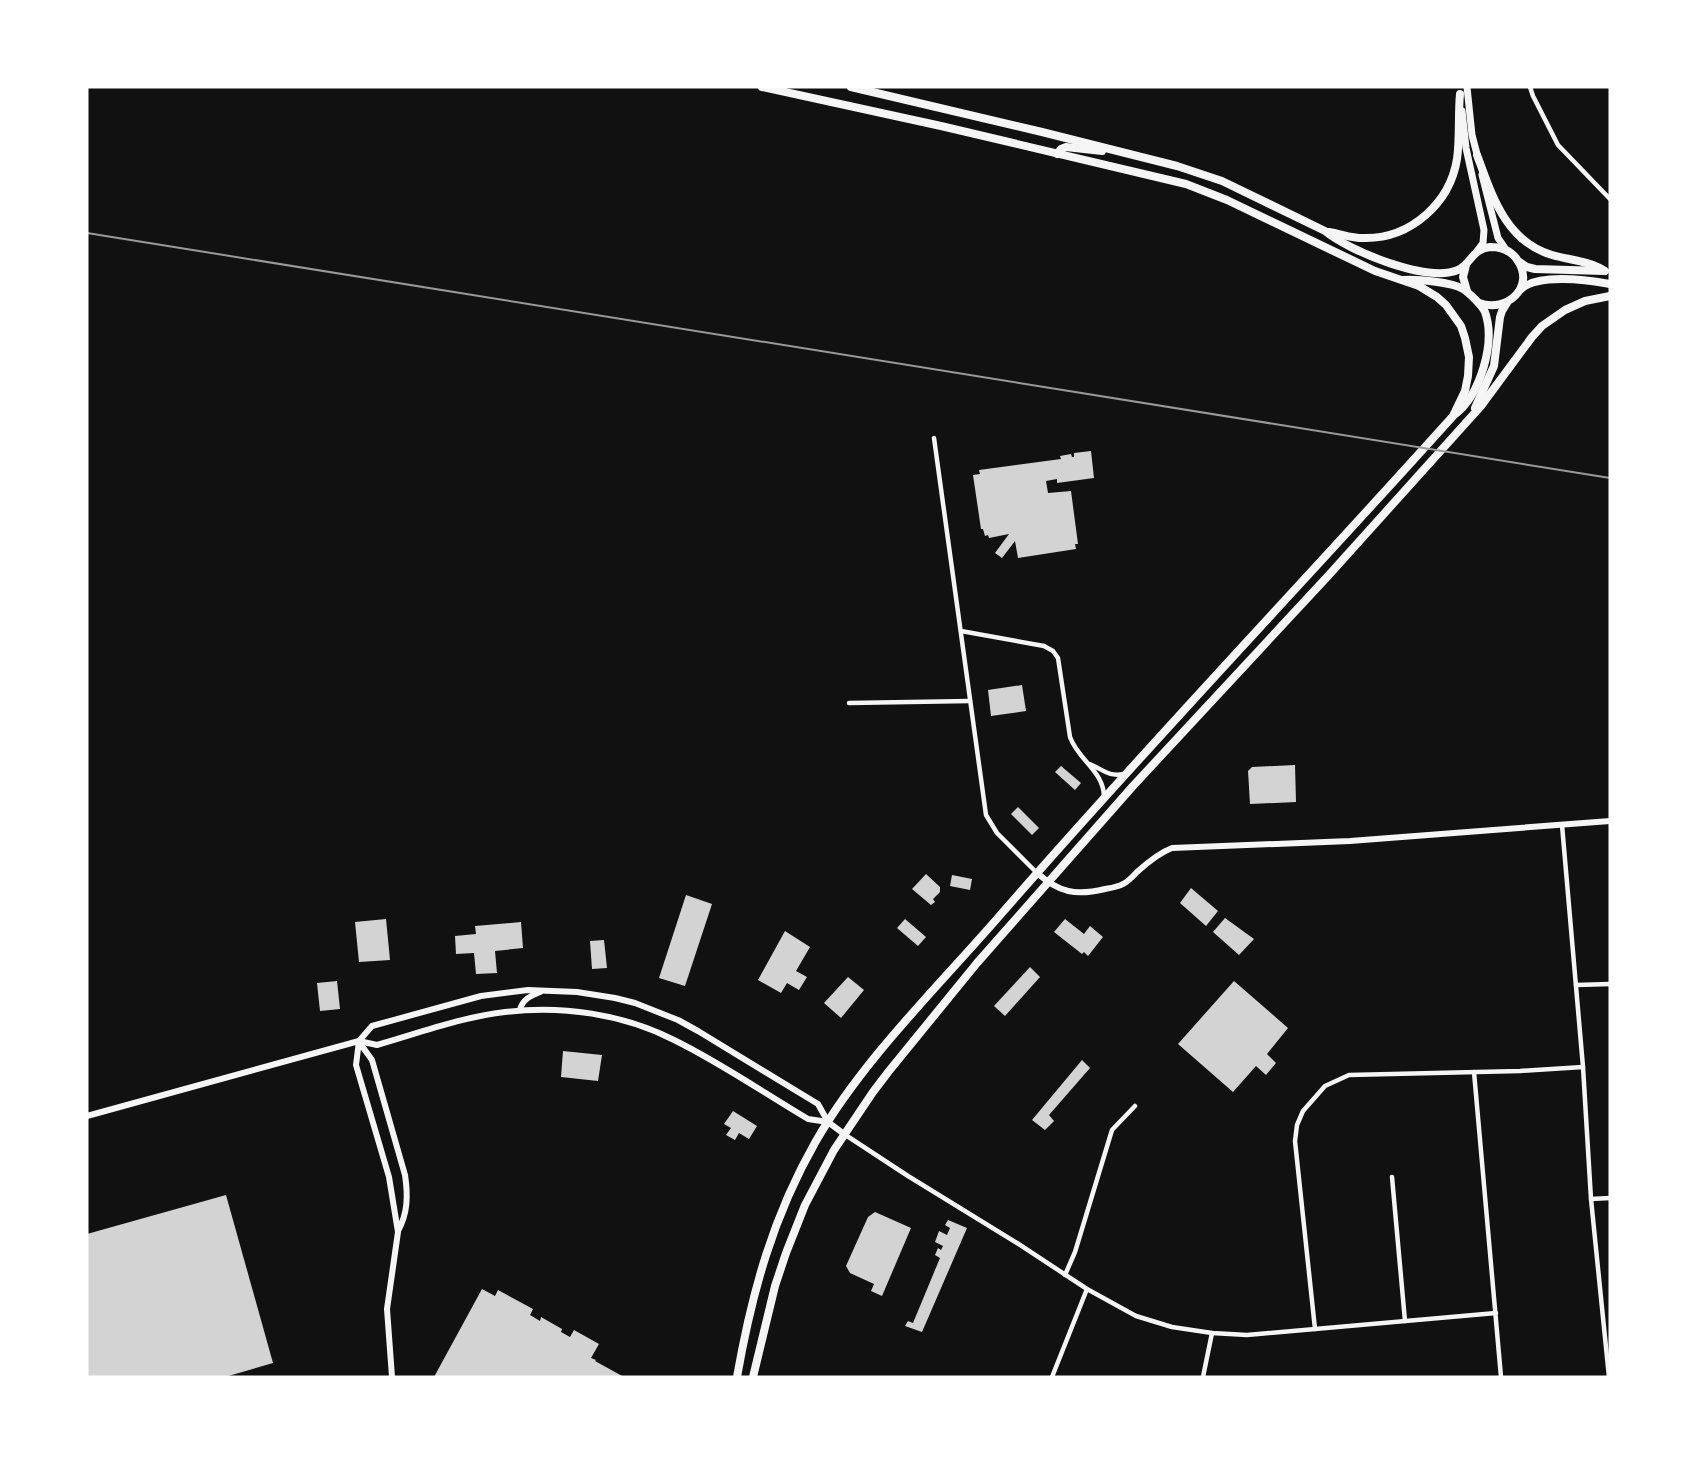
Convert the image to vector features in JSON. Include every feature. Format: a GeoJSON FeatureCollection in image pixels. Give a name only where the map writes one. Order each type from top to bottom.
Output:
{"type":"FeatureCollection","features":[{"type":"Feature","properties":{"kind":"main road"},"geometry":{"type":"LineString","coordinates":[[762,87],[1165,179],[1227,200],[1376,271],[1403,279],[1437,297],[1454,315],[1465,338],[1469,357],[1468,376],[1465,391],[1454,415]]}},
{"type":"Feature","properties":{"kind":"main road"},"geometry":{"type":"LineString","coordinates":[[786,87],[793,93]]}},
{"type":"Feature","properties":{"kind":"main road"},"geometry":{"type":"LineString","coordinates":[[851,87],[1140,156],[1202,174],[1325,231],[1369,255],[1406,268],[1443,273],[1458,270],[1483,243],[1484,230],[1466,148],[1460,90]]}},
{"type":"Feature","properties":{"kind":"main road"},"geometry":{"type":"LineString","coordinates":[[1467,87],[1470,124],[1477,155],[1498,238],[1507,250],[1518,261],[1535,269],[1608,271]]}},
{"type":"Feature","properties":{"kind":"main road"},"geometry":{"type":"LineString","coordinates":[[1325,231],[1350,237],[1385,236],[1414,224],[1437,205],[1449,184],[1457,158],[1460,90]]}},
{"type":"Feature","properties":{"kind":"main road"},"geometry":{"type":"LineString","coordinates":[[1057,154],[1061,149],[1074,147],[1140,156]]}},
{"type":"Feature","properties":{"kind":"main road"},"geometry":{"type":"LineString","coordinates":[[1477,155],[1496,206],[1517,235],[1548,254],[1608,271]]}},
{"type":"Feature","properties":{"kind":"main road"},"geometry":{"type":"LineString","coordinates":[[1477,251],[1492,247],[1507,250]]}},
{"type":"Feature","properties":{"kind":"main road"},"geometry":{"type":"LineString","coordinates":[[1518,261],[1522,276],[1519,291]]}},
{"type":"Feature","properties":{"kind":"main road"},"geometry":{"type":"LineString","coordinates":[[1467,262],[1463,278],[1467,292]]}},
{"type":"Feature","properties":{"kind":"main road"},"geometry":{"type":"LineString","coordinates":[[737,1377],[752,1301],[767,1248],[791,1190],[828,1122],[866,1069],[1124,774],[1471,396],[1484,365],[1488,329],[1485,313],[1479,303],[1458,286],[1403,279]]}},
{"type":"Feature","properties":{"kind":"main road"},"geometry":{"type":"LineString","coordinates":[[1471,418],[1492,372],[1500,317],[1504,307],[1525,284],[1538,280],[1575,280],[1610,284]]}},
{"type":"Feature","properties":{"kind":"main road"},"geometry":{"type":"LineString","coordinates":[[753,1377],[775,1286],[792,1237],[816,1181],[844,1134],[889,1071],[977,963],[1151,765],[1329,576],[1471,418],[1542,326],[1575,305],[1610,296]]}},
{"type":"Feature","properties":{"kind":"main road"},"geometry":{"type":"LineString","coordinates":[[1479,303],[1493,306],[1508,302]]}},
{"type":"Feature","properties":{"kind":"street"},"geometry":{"type":"LineString","coordinates":[[1530,87],[1558,144],[1610,199]]}},
{"type":"Feature","properties":{"kind":"street"},"geometry":{"type":"LineString","coordinates":[[933,438],[986,815],[997,833],[1048,882],[1075,893],[1124,884],[1147,863],[1172,848],[1350,841],[1610,821]]}},
{"type":"Feature","properties":{"kind":"street"},"geometry":{"type":"LineString","coordinates":[[961,631],[1044,646],[1053,651],[1058,658],[1073,747],[1103,783],[1104,797]]}},
{"type":"Feature","properties":{"kind":"street"},"geometry":{"type":"LineString","coordinates":[[849,703],[970,700]]}},
{"type":"Feature","properties":{"kind":"street"},"geometry":{"type":"LineString","coordinates":[[1089,764],[1109,775],[1124,774]]}},
{"type":"Feature","properties":{"kind":"street"},"geometry":{"type":"LineString","coordinates":[[1562,825],[1583,1067],[1591,1199],[1609,1377]]}},
{"type":"Feature","properties":{"kind":"street"},"geometry":{"type":"LineString","coordinates":[[1576,985],[1610,984]]}},
{"type":"Feature","properties":{"kind":"street"},"geometry":{"type":"LineString","coordinates":[[520,1010],[523,1002],[530,996],[546,990]]}},
{"type":"Feature","properties":{"kind":"street"},"geometry":{"type":"LineString","coordinates":[[392,1377],[387,1309],[398,1232],[389,1177],[356,1065],[359,1041],[372,1026],[452,1004],[497,993],[546,990],[615,998],[658,1011],[699,1031],[818,1104],[828,1122],[908,1176],[1087,1289],[1136,1316],[1172,1327],[1247,1335],[1496,1313]]}},
{"type":"Feature","properties":{"kind":"street"},"geometry":{"type":"LineString","coordinates":[[87,1116],[359,1041],[377,1045],[474,1017],[520,1010],[553,1009],[585,1012],[638,1025],[674,1039],[808,1119],[828,1122]]}},
{"type":"Feature","properties":{"kind":"street"},"geometry":{"type":"LineString","coordinates":[[359,1041],[372,1060],[405,1175],[407,1193],[405,1219],[398,1232]]}},
{"type":"Feature","properties":{"kind":"street"},"geometry":{"type":"LineString","coordinates":[[1315,1329],[1295,1141],[1297,1125],[1303,1111],[1325,1086],[1349,1075],[1583,1067]]}},
{"type":"Feature","properties":{"kind":"street"},"geometry":{"type":"LineString","coordinates":[[1474,1072],[1501,1377]]}},
{"type":"Feature","properties":{"kind":"street"},"geometry":{"type":"LineString","coordinates":[[1065,1275],[1075,1252],[1112,1130],[1135,1107]]}},
{"type":"Feature","properties":{"kind":"street"},"geometry":{"type":"LineString","coordinates":[[1392,1177],[1405,1321]]}},
{"type":"Feature","properties":{"kind":"street"},"geometry":{"type":"LineString","coordinates":[[1591,1199],[1610,1198]]}},
{"type":"Feature","properties":{"kind":"street"},"geometry":{"type":"LineString","coordinates":[[1052,1377],[1087,1289]]}},
{"type":"Feature","properties":{"kind":"street"},"geometry":{"type":"LineString","coordinates":[[1203,1377],[1212,1333]]}},
{"type":"Feature","properties":{"kind":"building"},"geometry":{"type":"Polygon","coordinates":[[[1091,451],[1094,478],[1057,483],[1057,479],[1046,481],[1048,493],[1071,491],[1078,544],[1075,544],[1076,549],[1018,558],[1015,541],[1002,558],[995,553],[1009,534],[989,538],[988,535],[985,536],[981,529],[973,475],[980,474],[979,470],[1061,459],[1060,456],[1071,454],[1074,457],[1074,453],[1091,451]]]}},
{"type":"Feature","properties":{"kind":"building"},"geometry":{"type":"Polygon","coordinates":[[[1022,685],[1026,711],[991,716],[988,690],[1022,685]]]}},
{"type":"Feature","properties":{"kind":"building"},"geometry":{"type":"Polygon","coordinates":[[[1295,765],[1296,802],[1250,804],[1248,771],[1252,767],[1295,765]]]}},
{"type":"Feature","properties":{"kind":"building"},"geometry":{"type":"Polygon","coordinates":[[[1061,766],[1081,783],[1075,790],[1055,772],[1061,766]]]}},
{"type":"Feature","properties":{"kind":"building"},"geometry":{"type":"Polygon","coordinates":[[[1018,807],[1039,828],[1032,835],[1011,814],[1018,807]]]}},
{"type":"Feature","properties":{"kind":"building"},"geometry":{"type":"Polygon","coordinates":[[[926,874],[940,887],[940,892],[933,899],[935,902],[931,905],[912,889],[926,874]]]}},
{"type":"Feature","properties":{"kind":"building"},"geometry":{"type":"Polygon","coordinates":[[[952,875],[972,879],[970,890],[950,886],[952,875]]]}},
{"type":"Feature","properties":{"kind":"building"},"geometry":{"type":"Polygon","coordinates":[[[1191,888],[1218,911],[1206,926],[1180,903],[1191,888]]]}},
{"type":"Feature","properties":{"kind":"building"},"geometry":{"type":"Polygon","coordinates":[[[686,895],[712,904],[685,986],[659,978],[686,895]]]}},
{"type":"Feature","properties":{"kind":"building"},"geometry":{"type":"Polygon","coordinates":[[[1225,918],[1254,939],[1239,955],[1213,932],[1225,918]]]}},
{"type":"Feature","properties":{"kind":"building"},"geometry":{"type":"Polygon","coordinates":[[[386,919],[390,960],[359,962],[355,922],[386,919]]]}},
{"type":"Feature","properties":{"kind":"building"},"geometry":{"type":"Polygon","coordinates":[[[905,919],[926,937],[918,946],[897,928],[905,919]]]}},
{"type":"Feature","properties":{"kind":"building"},"geometry":{"type":"Polygon","coordinates":[[[1065,919],[1084,934],[1090,926],[1103,937],[1088,956],[1084,952],[1082,954],[1054,932],[1065,919]]]}},
{"type":"Feature","properties":{"kind":"building"},"geometry":{"type":"Polygon","coordinates":[[[521,922],[523,948],[495,951],[497,973],[476,974],[474,953],[456,954],[455,936],[476,934],[475,926],[521,922]]]}},
{"type":"Feature","properties":{"kind":"building"},"geometry":{"type":"Polygon","coordinates":[[[785,931],[810,947],[796,971],[807,977],[799,990],[787,983],[781,993],[758,980],[785,931]]]}},
{"type":"Feature","properties":{"kind":"building"},"geometry":{"type":"Polygon","coordinates":[[[604,940],[607,968],[592,969],[590,941],[604,940]]]}},
{"type":"Feature","properties":{"kind":"building"},"geometry":{"type":"Polygon","coordinates":[[[1030,967],[1040,977],[1005,1016],[994,1006],[1030,967]]]}},
{"type":"Feature","properties":{"kind":"building"},"geometry":{"type":"Polygon","coordinates":[[[848,977],[864,990],[841,1018],[824,1003],[848,977]]]}},
{"type":"Feature","properties":{"kind":"building"},"geometry":{"type":"Polygon","coordinates":[[[337,981],[340,1009],[320,1011],[317,983],[337,981]]]}},
{"type":"Feature","properties":{"kind":"building"},"geometry":{"type":"Polygon","coordinates":[[[1234,981],[1288,1028],[1267,1054],[1276,1063],[1266,1075],[1256,1066],[1233,1092],[1178,1044],[1234,981]]]}},
{"type":"Feature","properties":{"kind":"building"},"geometry":{"type":"Polygon","coordinates":[[[563,1051],[602,1055],[598,1081],[561,1077],[563,1051]]]}},
{"type":"Feature","properties":{"kind":"building"},"geometry":{"type":"Polygon","coordinates":[[[1082,1060],[1090,1068],[1049,1115],[1054,1121],[1045,1130],[1032,1120],[1082,1060]]]}},
{"type":"Feature","properties":{"kind":"building"},"geometry":{"type":"Polygon","coordinates":[[[733,1111],[757,1126],[749,1139],[739,1133],[735,1140],[726,1135],[731,1128],[724,1124],[733,1111]]]}},
{"type":"Feature","properties":{"kind":"building"},"geometry":{"type":"Polygon","coordinates":[[[226,1195],[273,1363],[225,1377],[87,1377],[87,1234],[226,1195]]]}},
{"type":"Feature","properties":{"kind":"building"},"geometry":{"type":"Polygon","coordinates":[[[875,1212],[911,1228],[882,1296],[871,1291],[874,1284],[850,1273],[846,1266],[868,1217],[875,1212]]]}},
{"type":"Feature","properties":{"kind":"building"},"geometry":{"type":"Polygon","coordinates":[[[948,1220],[967,1228],[922,1332],[905,1326],[908,1321],[913,1323],[940,1258],[935,1255],[938,1248],[941,1250],[943,1246],[935,1242],[939,1231],[947,1235],[950,1228],[945,1225],[948,1220]]]}},
{"type":"Feature","properties":{"kind":"building"},"geometry":{"type":"Polygon","coordinates":[[[482,1289],[495,1296],[498,1290],[533,1309],[530,1315],[540,1321],[541,1317],[562,1329],[561,1332],[570,1337],[574,1330],[599,1344],[591,1358],[624,1377],[434,1377],[482,1289]]]}},
{"type":"Feature","properties":{"kind":"railway"},"geometry":{"type":"LineString","coordinates":[[87,233],[1610,478]]}}]}
